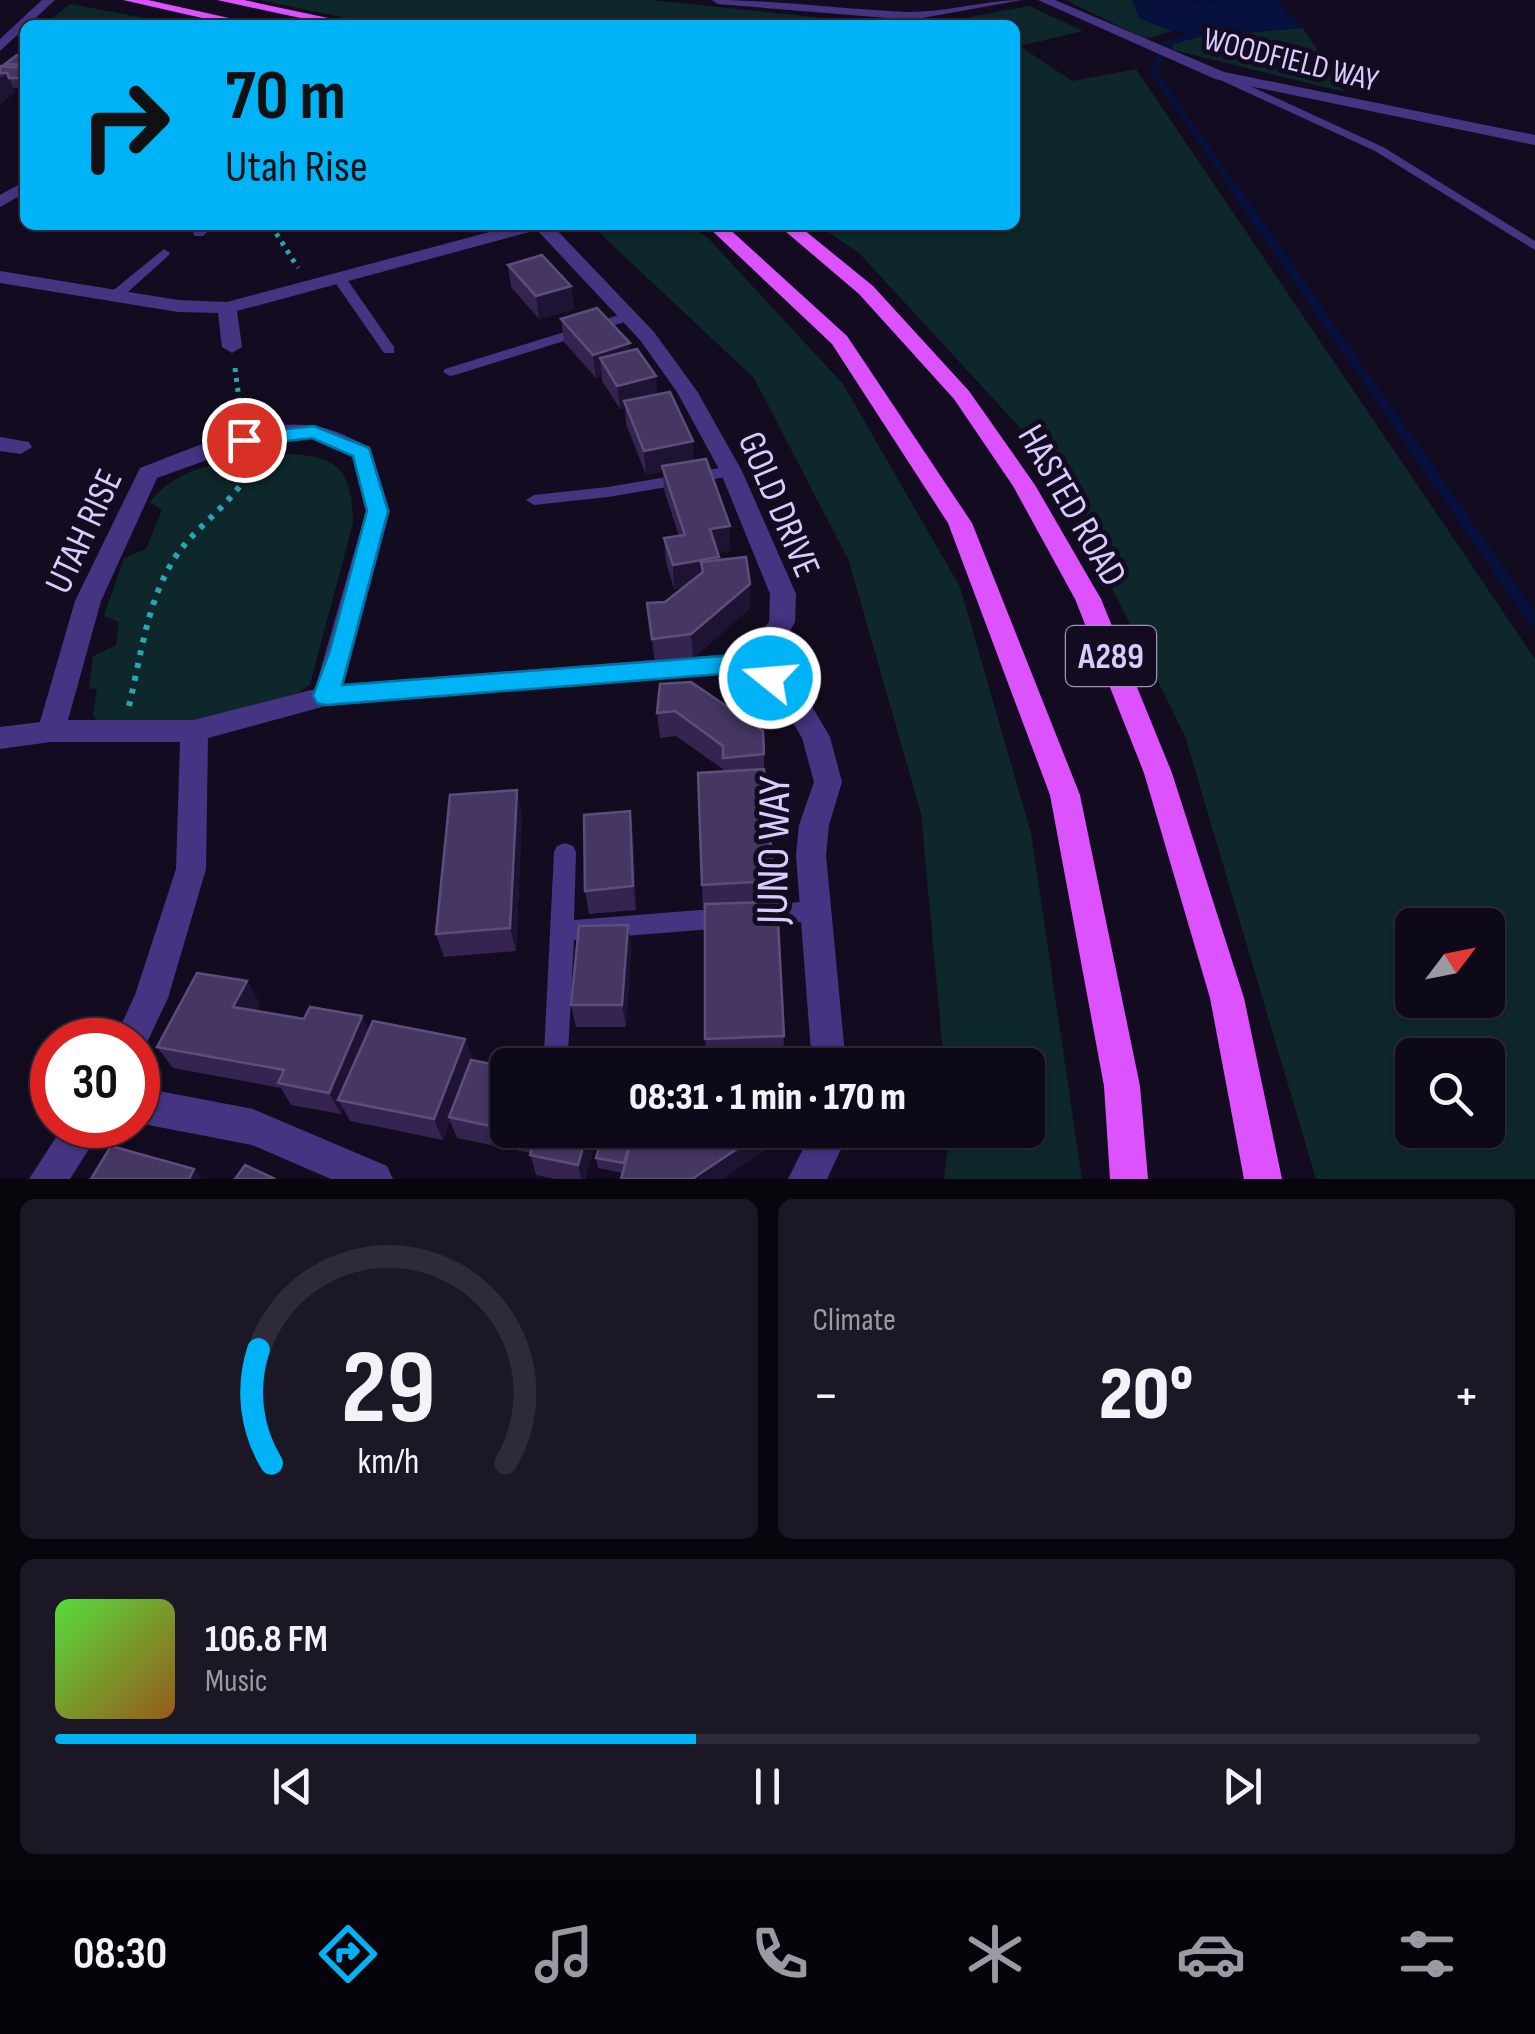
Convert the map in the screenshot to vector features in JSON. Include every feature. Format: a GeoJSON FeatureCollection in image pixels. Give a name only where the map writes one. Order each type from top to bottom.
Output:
{"type":"FeatureCollection","features":[{"type":"Feature","properties":{"kind":"main road"},"geometry":{"type":"LineString","coordinates":[[129,0],[227,20]]}},
{"type":"Feature","properties":{"kind":"main road"},"geometry":{"type":"LineString","coordinates":[[223,0],[328,20]]}},
{"type":"Feature","properties":{"kind":"main road","name":"A289"},"geometry":{"type":"LineString","coordinates":[[720,230],[840,340],[960,523],[1065,796],[1122,1086],[1129,1179]]}},
{"type":"Feature","properties":{"kind":"main road","name":"HASTED ROAD"},"geometry":{"type":"LineString","coordinates":[[794,230],[866,290],[962,395],[1024,485],[1088,599],[1158,773],[1227,998],[1262,1179]]}},
{"type":"Feature","properties":{"kind":"street"},"geometry":{"type":"LineString","coordinates":[[29,20],[49,0]]}},
{"type":"Feature","properties":{"kind":"street"},"geometry":{"type":"LineString","coordinates":[[718,0],[911,16],[1016,0]]}},
{"type":"Feature","properties":{"kind":"street","name":"WOODFIELD WAY"},"geometry":{"type":"LineString","coordinates":[[1044,0],[1220,76],[1535,140]]}},
{"type":"Feature","properties":{"kind":"street"},"geometry":{"type":"LineString","coordinates":[[0,48],[20,29]]}},
{"type":"Feature","properties":{"kind":"street"},"geometry":{"type":"LineString","coordinates":[[0,277],[115,296],[226,308],[520,230]]}},
{"type":"Feature","properties":{"kind":"street","name":"GOLD DRIVE"},"geometry":{"type":"LineString","coordinates":[[544,230],[629,316],[688,391],[732,471],[783,594],[782,622],[770,642],[750,662]]}},
{"type":"Feature","properties":{"kind":"street"},"geometry":{"type":"LineString","coordinates":[[226,308],[232,346]]}},
{"type":"Feature","properties":{"kind":"street","name":"UTAH RISE"},"geometry":{"type":"LineString","coordinates":[[51,731],[88,601],[148,473],[242,436],[314,432],[362,452],[378,511],[326,696]]}},
{"type":"Feature","properties":{"kind":"street"},"geometry":{"type":"LineString","coordinates":[[0,738],[51,731],[194,731],[326,696],[750,662]]}},
{"type":"Feature","properties":{"kind":"street","name":"JUNO WAY"},"geometry":{"type":"LineString","coordinates":[[750,662],[790,693],[816,737],[828,782],[814,825],[811,855],[827,1048]]}},
{"type":"Feature","properties":{"kind":"street"},"geometry":{"type":"LineString","coordinates":[[141,1018],[190,869],[194,731]]}},
{"type":"Feature","properties":{"kind":"street"},"geometry":{"type":"LineString","coordinates":[[160,1109],[253,1127],[374,1179]]}},
{"type":"Feature","properties":{"kind":"street"},"geometry":{"type":"LineString","coordinates":[[48,1179],[70,1148]]}},
{"type":"Feature","properties":{"kind":"street"},"geometry":{"type":"LineString","coordinates":[[808,1179],[824,1148]]}},
{"type":"Feature","properties":{"kind":"lane"},"geometry":{"type":"LineString","coordinates":[[1220,76],[1379,149],[1535,246]]}},
{"type":"Feature","properties":{"kind":"lane"},"geometry":{"type":"LineString","coordinates":[[115,296],[164,254]]}},
{"type":"Feature","properties":{"kind":"lane"},"geometry":{"type":"LineString","coordinates":[[339,278],[389,350]]}},
{"type":"Feature","properties":{"kind":"lane"},"geometry":{"type":"LineString","coordinates":[[450,372],[629,316]]}},
{"type":"Feature","properties":{"kind":"lane"},"geometry":{"type":"LineString","coordinates":[[534,500],[732,471]]}},
{"type":"Feature","properties":{"kind":"lane"},"geometry":{"type":"LineString","coordinates":[[556,1048],[565,852]]}},
{"type":"Feature","properties":{"kind":"lane"},"geometry":{"type":"LineString","coordinates":[[563,931],[816,910]]}},
{"type":"Feature","properties":{"kind":"path"},"geometry":{"type":"LineString","coordinates":[[274,230],[310,286]]}},
{"type":"Feature","properties":{"kind":"path"},"geometry":{"type":"LineString","coordinates":[[122,731],[162,582],[176,556],[222,511],[244,480],[232,346]]}},
{"type":"Feature","properties":{"kind":"green space"},"geometry":{"type":"Polygon","coordinates":[[[260,0],[651,0],[845,20],[355,20],[260,0]]]}},
{"type":"Feature","properties":{"kind":"green space"},"geometry":{"type":"Polygon","coordinates":[[[1065,0],[1133,0],[1139,18],[1172,31],[1146,39],[1065,0]]]}},
{"type":"Feature","properties":{"kind":"green space"},"geometry":{"type":"Polygon","coordinates":[[[70,4],[155,20],[50,20],[70,4]]]}},
{"type":"Feature","properties":{"kind":"green space"},"geometry":{"type":"Polygon","coordinates":[[[1029,6],[1083,31],[1020,46],[1020,20],[953,20],[1029,6]]]}},
{"type":"Feature","properties":{"kind":"green space"},"geometry":{"type":"Polygon","coordinates":[[[1303,28],[1345,92],[1173,50],[1172,44],[1199,37],[1303,28]]]}},
{"type":"Feature","properties":{"kind":"green space"},"geometry":{"type":"Polygon","coordinates":[[[1020,46],[1072,81],[1136,69],[1535,659],[1535,1179],[1316,1179],[1185,736],[1048,458],[859,253],[825,230],[1020,230],[1020,46]]]}},
{"type":"Feature","properties":{"kind":"green space"},"geometry":{"type":"Polygon","coordinates":[[[596,230],[696,230],[708,238],[843,384],[960,587],[1031,833],[1082,1179],[944,1179],[948,1148],[1045,1148],[1045,1048],[942,1048],[921,813],[849,561],[754,378],[596,230]]]}},
{"type":"Feature","properties":{"kind":"green space"},"geometry":{"type":"Polygon","coordinates":[[[293,454],[334,465],[347,481],[352,507],[353,523],[310,684],[296,695],[188,725],[99,725],[93,714],[97,688],[89,689],[93,656],[116,645],[119,622],[104,616],[124,558],[146,549],[162,510],[150,502],[178,478],[196,470],[235,460],[293,454]]]}},
{"type":"Feature","properties":{"kind":"shaded area"},"geometry":{"type":"Polygon","coordinates":[[[1284,0],[1279,5],[1303,28],[1230,34],[1215,39],[1172,31],[1139,18],[1132,1],[1284,0]]]}},
{"type":"Feature","properties":{"kind":"building"},"geometry":{"type":"Polygon","coordinates":[[[17,55],[20,55],[20,65],[5,64],[17,55]]]}},
{"type":"Feature","properties":{"kind":"building"},"geometry":{"type":"Polygon","coordinates":[[[0,66],[20,68],[20,78],[0,73],[0,66]]]}},
{"type":"Feature","properties":{"kind":"building"},"geometry":{"type":"Polygon","coordinates":[[[542,255],[571,286],[536,296],[508,265],[542,255]]]}},
{"type":"Feature","properties":{"kind":"building"},"geometry":{"type":"Polygon","coordinates":[[[597,308],[630,343],[593,355],[561,319],[597,308]]]}},
{"type":"Feature","properties":{"kind":"building"},"geometry":{"type":"Polygon","coordinates":[[[637,349],[656,376],[617,386],[600,358],[637,349]]]}},
{"type":"Feature","properties":{"kind":"building"},"geometry":{"type":"Polygon","coordinates":[[[670,392],[693,441],[644,451],[624,401],[670,392]]]}},
{"type":"Feature","properties":{"kind":"building"},"geometry":{"type":"Polygon","coordinates":[[[706,459],[730,526],[710,529],[719,557],[673,565],[664,538],[685,535],[662,466],[706,459]]]}},
{"type":"Feature","properties":{"kind":"building"},"geometry":{"type":"Polygon","coordinates":[[[746,557],[750,584],[691,634],[652,639],[647,603],[665,602],[703,572],[701,562],[746,557]]]}},
{"type":"Feature","properties":{"kind":"building"},"geometry":{"type":"Polygon","coordinates":[[[691,682],[763,731],[764,754],[723,758],[723,746],[675,711],[657,713],[660,684],[691,682]]]}},
{"type":"Feature","properties":{"kind":"building"},"geometry":{"type":"Polygon","coordinates":[[[764,769],[774,881],[702,885],[698,773],[764,769]]]}},
{"type":"Feature","properties":{"kind":"building"},"geometry":{"type":"Polygon","coordinates":[[[517,790],[510,928],[436,934],[450,795],[517,790]]]}},
{"type":"Feature","properties":{"kind":"building"},"geometry":{"type":"Polygon","coordinates":[[[630,811],[633,886],[585,891],[584,815],[630,811]]]}},
{"type":"Feature","properties":{"kind":"building"},"geometry":{"type":"Polygon","coordinates":[[[777,902],[784,1036],[705,1039],[705,904],[777,902]]]}},
{"type":"Feature","properties":{"kind":"building"},"geometry":{"type":"Polygon","coordinates":[[[628,925],[622,1005],[571,1005],[579,926],[628,925]]]}},
{"type":"Feature","properties":{"kind":"building"},"geometry":{"type":"Polygon","coordinates":[[[197,973],[247,981],[233,1007],[304,1019],[310,1007],[362,1016],[329,1093],[278,1083],[284,1070],[160,1048],[197,973]]]}},
{"type":"Feature","properties":{"kind":"building"},"geometry":{"type":"Polygon","coordinates":[[[373,1021],[465,1039],[434,1119],[338,1100],[373,1021]]]}},
{"type":"Feature","properties":{"kind":"building"},"geometry":{"type":"Polygon","coordinates":[[[471,1060],[490,1064],[490,1126],[449,1117],[471,1060]]]}},
{"type":"Feature","properties":{"kind":"building"},"geometry":{"type":"Polygon","coordinates":[[[110,1148],[194,1169],[189,1179],[91,1179],[110,1148]]]}},
{"type":"Feature","properties":{"kind":"building"},"geometry":{"type":"Polygon","coordinates":[[[532,1148],[583,1148],[578,1165],[530,1155],[532,1148]]]}},
{"type":"Feature","properties":{"kind":"building"},"geometry":{"type":"Polygon","coordinates":[[[599,1148],[628,1148],[624,1163],[596,1158],[599,1148]]]}},
{"type":"Feature","properties":{"kind":"building"},"geometry":{"type":"Polygon","coordinates":[[[629,1148],[738,1148],[692,1179],[621,1179],[629,1148]]]}},
{"type":"Feature","properties":{"kind":"building"},"geometry":{"type":"Polygon","coordinates":[[[245,1165],[275,1179],[235,1179],[245,1165]]]}},
{"type":"Feature","properties":{"kind":"waterway"},"geometry":{"type":"LineString","coordinates":[[1194,35],[1168,43],[1153,71],[1237,192]]}},
{"type":"Feature","properties":{"kind":"waterway"},"geometry":{"type":"LineString","coordinates":[[1235,189],[1409,440]]}},
{"type":"Feature","properties":{"kind":"waterway"},"geometry":{"type":"LineString","coordinates":[[1407,437],[1535,622]]}},
{"type":"Feature","properties":{"kind":"route"},"geometry":{"type":"LineString","coordinates":[[244,440],[314,432],[362,452],[378,511],[326,696],[750,662],[770,678]]}}]}
